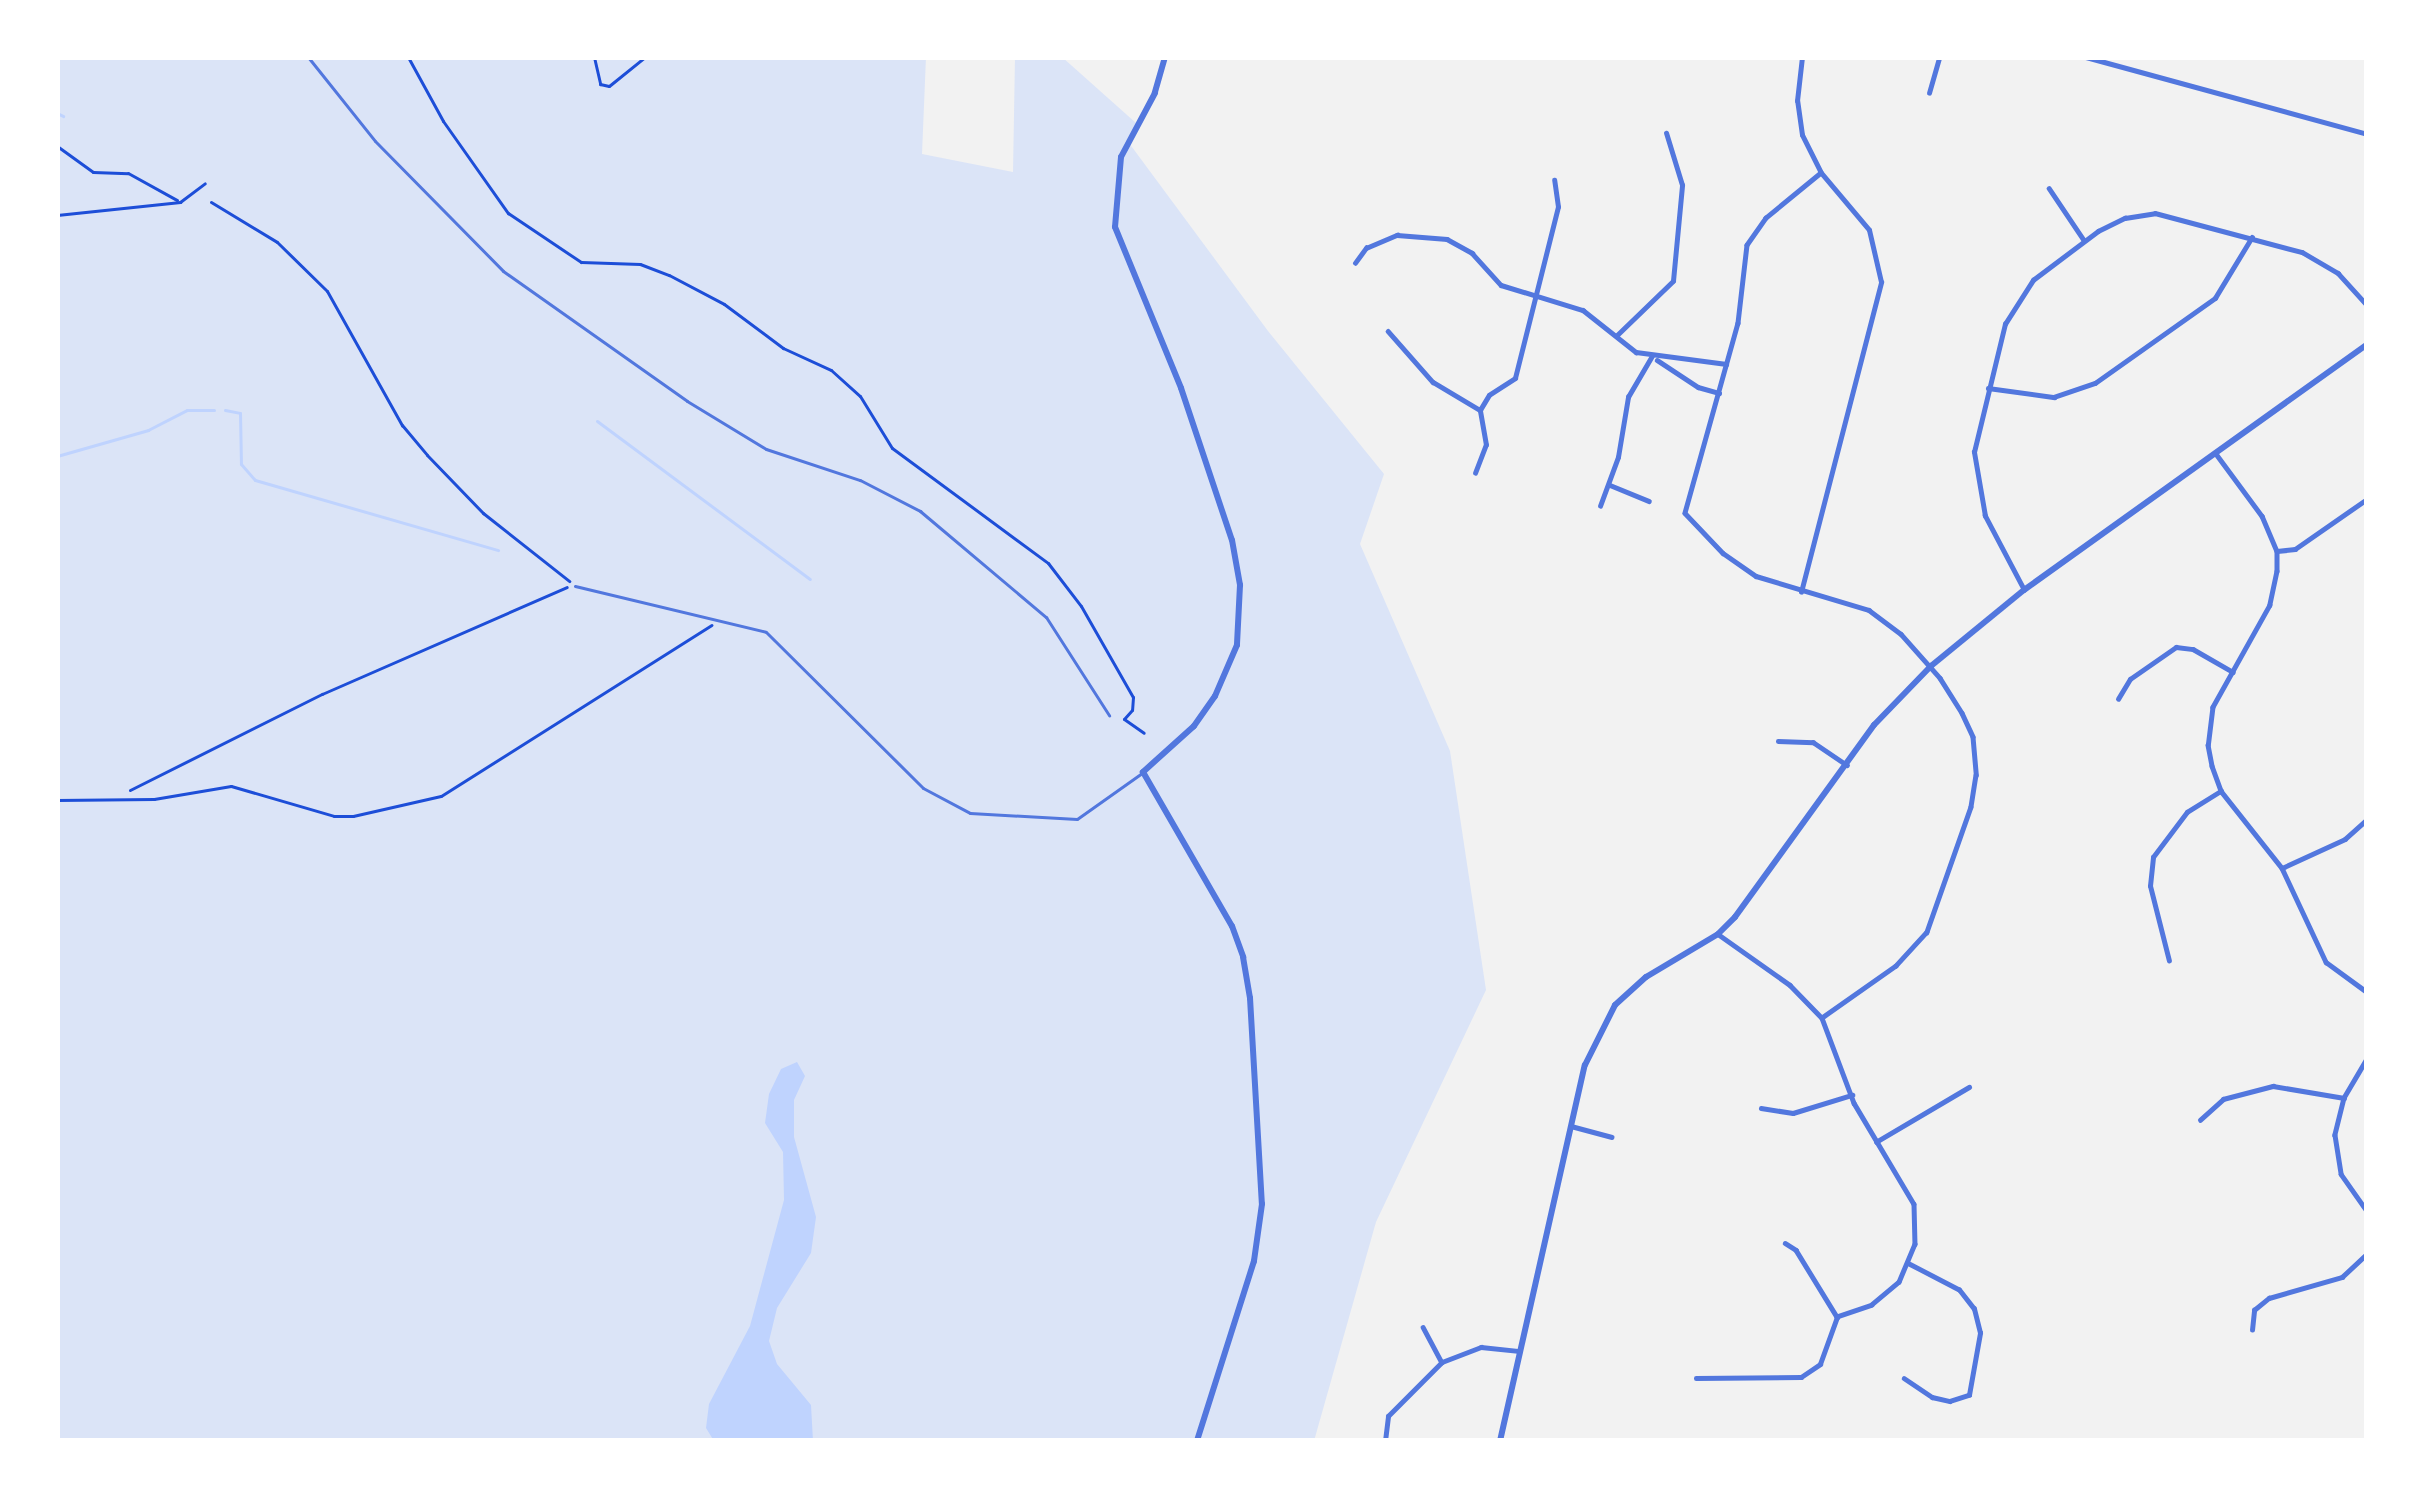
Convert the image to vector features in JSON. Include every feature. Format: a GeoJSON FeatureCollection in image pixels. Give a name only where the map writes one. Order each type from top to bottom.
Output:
{"type":"FeatureCollection","features":[{"type":"Feature","properties":{"kind":"street"},"geometry":{"type":"LineString","coordinates":[[1165,57],[1155,93],[1121,157],[1115,227],[1168,351],[1232,540],[1240,585],[1239,622],[1237,645],[1215,696],[1194,726],[1143,772],[1232,926],[1250,998],[1260,1217],[1254,1261],[1197,1441]]}},
{"type":"Feature","properties":{"kind":"street"},"geometry":{"type":"LineString","coordinates":[[1800,592],[1881,282],[1869,230],[1821,173],[1798,120],[1802,57]]}},
{"type":"Feature","properties":{"kind":"street"},"geometry":{"type":"LineString","coordinates":[[1929,93],[1939,57]]}},
{"type":"Feature","properties":{"kind":"street"},"geometry":{"type":"LineString","coordinates":[[2086,57],[2367,134]]}},
{"type":"Feature","properties":{"kind":"street"},"geometry":{"type":"LineString","coordinates":[[1616,336],[1673,281],[1682,185],[1666,133]]}},
{"type":"Feature","properties":{"kind":"street"},"geometry":{"type":"LineString","coordinates":[[1821,173],[1758,226],[1742,264],[1738,322],[1685,513],[1741,567],[1800,592],[1869,610],[1930,666],[1973,737],[1976,775],[1971,807],[1927,932],[1896,966],[1822,1018]]}},
{"type":"Feature","properties":{"kind":"street"},"geometry":{"type":"LineString","coordinates":[[1475,473],[1486,445],[1480,410],[1489,395],[1515,378],[1558,207],[1553,180]]}},
{"type":"Feature","properties":{"kind":"street"},"geometry":{"type":"LineString","coordinates":[[2049,188],[2084,240]]}},
{"type":"Feature","properties":{"kind":"street"},"geometry":{"type":"LineString","coordinates":[[2024,590],[1992,535],[1975,475],[1976,435],[2019,296],[2084,240],[2125,218],[2155,213],[2252,237],[2322,262],[2367,305]]}},
{"type":"Feature","properties":{"kind":"street"},"geometry":{"type":"LineString","coordinates":[[1355,263],[1366,248],[1397,235],[1448,239],[1472,254],[1501,285],[1583,310],[1698,387],[1719,393]]}},
{"type":"Feature","properties":{"kind":"street"},"geometry":{"type":"LineString","coordinates":[[1988,388],[2054,398],[2095,383],[2215,298],[2252,237]]}},
{"type":"Feature","properties":{"kind":"street"},"geometry":{"type":"LineString","coordinates":[[1388,331],[1433,382],[1480,410]]}},
{"type":"Feature","properties":{"kind":"street"},"geometry":{"type":"LineString","coordinates":[[1500,1441],[1591,1047],[1615,1006],[1646,977],[1718,934],[1755,894],[1874,724],[1930,666],[2024,590],[2367,344]]}},
{"type":"Feature","properties":{"kind":"street"},"geometry":{"type":"LineString","coordinates":[[1652,356],[1726,364]]}},
{"type":"Feature","properties":{"kind":"street"},"geometry":{"type":"LineString","coordinates":[[1600,506],[1618,457],[1628,397],[1652,356]]}},
{"type":"Feature","properties":{"kind":"street"},"geometry":{"type":"LineString","coordinates":[[2217,455],[2262,516],[2277,551],[2270,605],[2213,707],[2209,756],[2221,791],[2282,868],[2326,962],[2367,992]]}},
{"type":"Feature","properties":{"kind":"street"},"geometry":{"type":"LineString","coordinates":[[1607,484],[1649,501]]}},
{"type":"Feature","properties":{"kind":"street"},"geometry":{"type":"LineString","coordinates":[[2277,551],[2295,549],[2367,499]]}},
{"type":"Feature","properties":{"kind":"street"},"geometry":{"type":"LineString","coordinates":[[2118,699],[2131,679],[2176,646],[2193,649],[2233,672]]}},
{"type":"Feature","properties":{"kind":"street"},"geometry":{"type":"LineString","coordinates":[[2367,711],[2367,735]]}},
{"type":"Feature","properties":{"kind":"street"},"geometry":{"type":"LineString","coordinates":[[1778,741],[1813,742],[1847,765]]}},
{"type":"Feature","properties":{"kind":"street"},"geometry":{"type":"LineString","coordinates":[[2168,961],[2150,886],[2153,857],[2168,830],[2221,791]]}},
{"type":"Feature","properties":{"kind":"street"},"geometry":{"type":"LineString","coordinates":[[2282,868],[2345,839],[2367,819]]}},
{"type":"Feature","properties":{"kind":"street"},"geometry":{"type":"LineString","coordinates":[[1718,934],[1790,985],[1822,1018],[1852,1096],[1914,1204],[1917,1228],[1909,1264],[1878,1302],[1837,1317]]}},
{"type":"Feature","properties":{"kind":"street"},"geometry":{"type":"LineString","coordinates":[[2367,1059],[2344,1098],[2335,1135],[2337,1161],[2350,1194],[2367,1211]]}},
{"type":"Feature","properties":{"kind":"street"},"geometry":{"type":"LineString","coordinates":[[2200,1120],[2223,1099],[2273,1086],[2344,1098]]}},
{"type":"Feature","properties":{"kind":"street"},"geometry":{"type":"LineString","coordinates":[[1876,1142],[1969,1087]]}},
{"type":"Feature","properties":{"kind":"street"},"geometry":{"type":"LineString","coordinates":[[1761,1108],[1793,1113],[1852,1096]]}},
{"type":"Feature","properties":{"kind":"street"},"geometry":{"type":"LineString","coordinates":[[1571,1126],[1612,1137]]}},
{"type":"Feature","properties":{"kind":"street"},"geometry":{"type":"LineString","coordinates":[[1696,1378],[1801,1377],[1820,1364],[1834,1338],[1837,1317],[1796,1250],[1785,1243]]}},
{"type":"Feature","properties":{"kind":"street"},"geometry":{"type":"LineString","coordinates":[[2252,1330],[2254,1310],[2269,1298],[2342,1277],[2367,1254]]}},
{"type":"Feature","properties":{"kind":"street"},"geometry":{"type":"LineString","coordinates":[[1904,1378],[1932,1397],[1950,1401],[1969,1395],[1980,1333],[1973,1309],[1959,1291],[1909,1264]]}},
{"type":"Feature","properties":{"kind":"street"},"geometry":{"type":"LineString","coordinates":[[1423,1327],[1442,1361]]}},
{"type":"Feature","properties":{"kind":"street"},"geometry":{"type":"LineString","coordinates":[[1384,1441],[1388,1416],[1442,1361],[1481,1347],[1520,1351]]}},
{"type":"Feature","properties":{"kind":"lane"},"geometry":{"type":"LineString","coordinates":[[308,57],[415,184],[503,271],[687,401],[766,449],[860,480],[920,511],[1046,617],[1108,715]]}},
{"type":"Feature","properties":{"kind":"lane"},"geometry":{"type":"LineString","coordinates":[[575,586],[766,632],[922,788],[970,813],[1077,819],[1143,772]]}},
{"type":"Feature","properties":{"kind":"path"},"geometry":{"type":"LineString","coordinates":[[407,57],[443,121],[508,213],[581,262],[640,264],[669,274],[724,304],[783,347],[831,370],[860,396],[892,448],[1048,563],[1082,606],[1133,697],[1132,710],[1124,719],[1144,734]]}},
{"type":"Feature","properties":{"kind":"path"},"geometry":{"type":"LineString","coordinates":[[594,57],[600,84],[609,86],[645,57]]}},
{"type":"Feature","properties":{"kind":"path"},"geometry":{"type":"LineString","coordinates":[[57,146],[93,172],[128,173],[180,202]]}},
{"type":"Feature","properties":{"kind":"path"},"geometry":{"type":"LineString","coordinates":[[57,215],[180,202],[205,183]]}},
{"type":"Feature","properties":{"kind":"path"},"geometry":{"type":"LineString","coordinates":[[130,790],[322,694],[575,586],[483,513],[415,440],[328,291],[277,242],[211,202]]}},
{"type":"Feature","properties":{"kind":"path"},"geometry":{"type":"LineString","coordinates":[[57,800],[154,800],[230,786],[334,816],[352,816],[441,796],[699,630],[725,623]]}},
{"type":"Feature","properties":{"kind":"shaded area"},"geometry":{"type":"Polygon","coordinates":[[[57,57],[926,57],[922,154],[1013,172],[1015,57],[1062,57],[1136,123],[1129,143],[1268,331],[1384,474],[1360,544],[1450,751],[1486,990],[1376,1222],[1314,1441],[57,1441],[57,57]]]}},
{"type":"Feature","properties":{"kind":"water"},"geometry":{"type":"Polygon","coordinates":[[[797,1062],[805,1076],[794,1100],[794,1137],[816,1217],[811,1253],[777,1308],[769,1341],[777,1364],[811,1405],[813,1441],[714,1441],[706,1428],[709,1404],[750,1326],[784,1200],[783,1152],[765,1123],[769,1094],[781,1069],[797,1062]]]}},
{"type":"Feature","properties":{"kind":"waterway"},"geometry":{"type":"LineString","coordinates":[[57,113],[63,116]]}},
{"type":"Feature","properties":{"kind":"waterway"},"geometry":{"type":"LineString","coordinates":[[57,456],[148,430],[187,410],[214,410]]}},
{"type":"Feature","properties":{"kind":"waterway"},"geometry":{"type":"LineString","coordinates":[[225,410],[240,413],[241,464],[255,480],[498,550]]}},
{"type":"Feature","properties":{"kind":"waterway"},"geometry":{"type":"LineString","coordinates":[[597,421],[810,579]]}}]}
